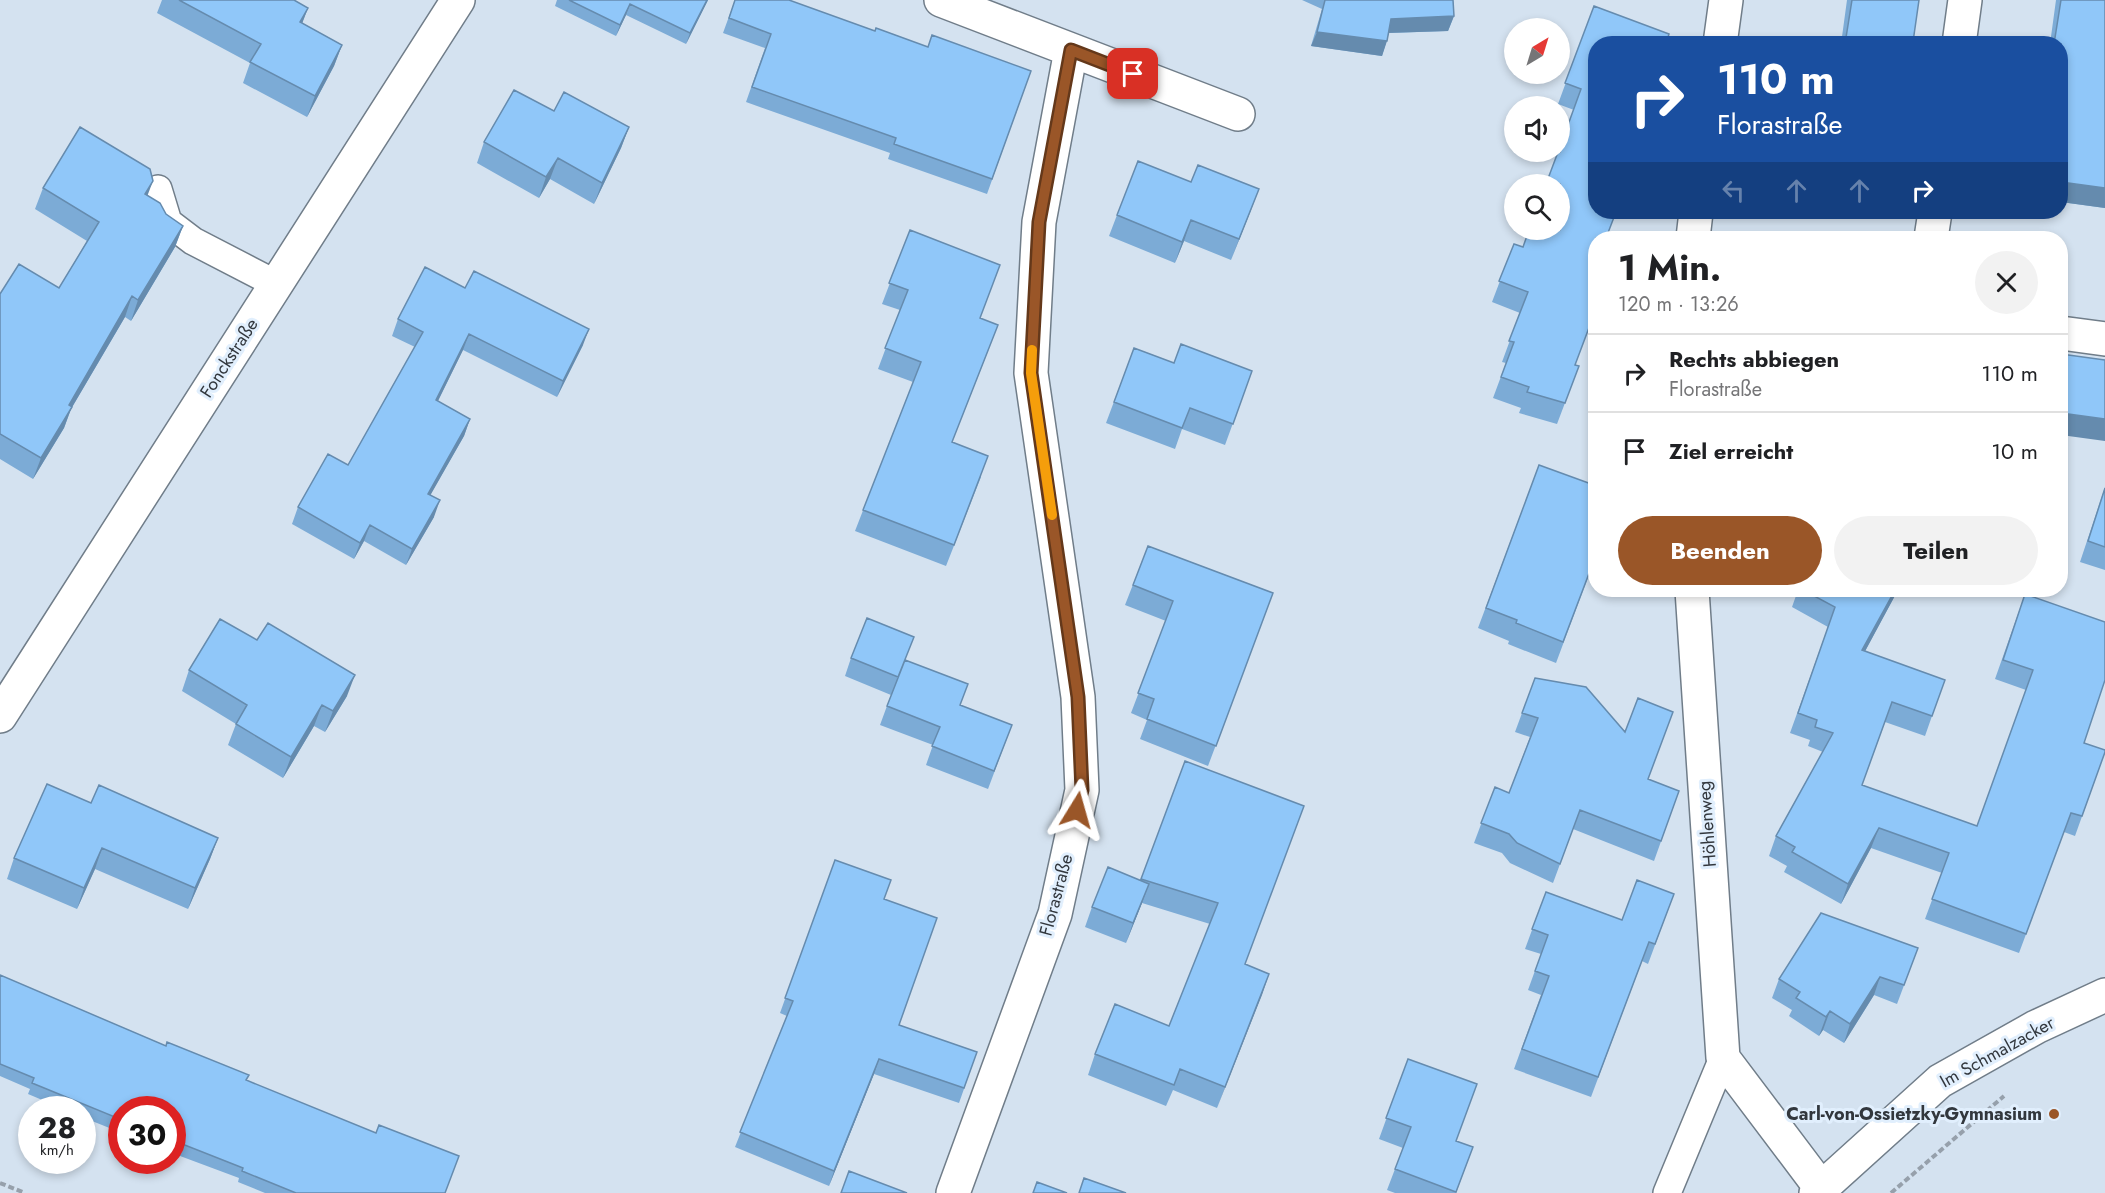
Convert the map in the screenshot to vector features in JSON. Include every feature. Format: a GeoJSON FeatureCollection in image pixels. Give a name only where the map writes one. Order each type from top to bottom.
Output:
{"type":"FeatureCollection","features":[{"type":"Feature","properties":{"kind":"street","name":"Fonckstraße"},"geometry":{"type":"LineString","coordinates":[[0,716],[458,0]]}},
{"type":"Feature","properties":{"kind":"street"},"geometry":{"type":"LineString","coordinates":[[941,0],[1238,114]]}},
{"type":"Feature","properties":{"kind":"street"},"geometry":{"type":"LineString","coordinates":[[1721,36],[1726,0]]}},
{"type":"Feature","properties":{"kind":"street"},"geometry":{"type":"LineString","coordinates":[[1960,36],[1965,0]]}},
{"type":"Feature","properties":{"kind":"street","name":"Florastraße"},"geometry":{"type":"LineString","coordinates":[[953,1193],[1055,914],[1082,790],[1078,697],[1031,373],[1039,222],[1071,50]]}},
{"type":"Feature","properties":{"kind":"street"},"geometry":{"type":"LineString","coordinates":[[2068,334],[2105,339]]}},
{"type":"Feature","properties":{"kind":"street","name":"Höhlenweg"},"geometry":{"type":"LineString","coordinates":[[1692,597],[1723,1058]]}},
{"type":"Feature","properties":{"kind":"street","name":"Im Schmalzacker"},"geometry":{"type":"LineString","coordinates":[[1819,1190],[1940,1081],[2036,1028],[2105,995]]}},
{"type":"Feature","properties":{"kind":"street"},"geometry":{"type":"LineString","coordinates":[[1723,1058],[1819,1190]]}},
{"type":"Feature","properties":{"kind":"lane"},"geometry":{"type":"LineString","coordinates":[[158,189],[168,222],[193,241],[276,284]]}},
{"type":"Feature","properties":{"kind":"lane","name":"Höhlenweg"},"geometry":{"type":"LineString","coordinates":[[1667,1193],[1723,1058]]}},
{"type":"Feature","properties":{"kind":"path"},"geometry":{"type":"LineString","coordinates":[[1891,1193],[2005,1095]]}},
{"type":"Feature","properties":{"kind":"path"},"geometry":{"type":"LineString","coordinates":[[0,1183],[25,1193]]}},
{"type":"Feature","properties":{"kind":"building"},"geometry":{"type":"Polygon","coordinates":[[[179,0],[294,0],[308,8],[300,22],[342,45],[315,96],[250,62],[261,44],[179,0]]]}},
{"type":"Feature","properties":{"kind":"building"},"geometry":{"type":"Polygon","coordinates":[[[569,0],[707,0],[690,33],[630,4],[620,25],[569,0]]]}},
{"type":"Feature","properties":{"kind":"building"},"geometry":{"type":"Polygon","coordinates":[[[735,0],[789,0],[875,31],[876,28],[928,47],[932,35],[1031,71],[992,179],[894,144],[896,138],[752,87],[771,34],[729,18],[735,0]]]}},
{"type":"Feature","properties":{"kind":"building"},"geometry":{"type":"Polygon","coordinates":[[[1325,0],[1453,0],[1454,16],[1391,19],[1387,41],[1317,32],[1325,0]]]}},
{"type":"Feature","properties":{"kind":"building"},"geometry":{"type":"Polygon","coordinates":[[[1852,0],[1919,0],[1914,36],[1846,36],[1852,0]]]}},
{"type":"Feature","properties":{"kind":"building"},"geometry":{"type":"Polygon","coordinates":[[[2061,0],[2105,0],[2105,188],[2068,183],[2068,36],[2055,36],[2061,0]]]}},
{"type":"Feature","properties":{"kind":"building"},"geometry":{"type":"Polygon","coordinates":[[[1594,6],[1669,34],[1668,36],[1588,36],[1588,219],[1613,219],[1609,231],[1588,231],[1588,330],[1575,365],[1579,366],[1565,403],[1527,392],[1529,387],[1501,377],[1514,342],[1509,341],[1528,292],[1499,281],[1514,244],[1523,247],[1525,240],[1570,240],[1570,174],[1550,174],[1554,162],[1570,162],[1570,119],[1581,89],[1568,84],[1570,84],[1570,70],[1594,6]]]}},
{"type":"Feature","properties":{"kind":"building"},"geometry":{"type":"Polygon","coordinates":[[[514,90],[554,111],[564,92],[629,127],[602,183],[558,158],[546,177],[484,142],[514,90]]]}},
{"type":"Feature","properties":{"kind":"building"},"geometry":{"type":"Polygon","coordinates":[[[80,127],[150,169],[153,181],[145,194],[160,203],[166,214],[183,226],[138,300],[132,296],[69,405],[72,407],[41,458],[0,434],[0,294],[19,264],[59,288],[99,222],[43,188],[80,127]]]}},
{"type":"Feature","properties":{"kind":"building"},"geometry":{"type":"Polygon","coordinates":[[[1138,161],[1191,182],[1198,165],[1259,189],[1239,239],[1191,220],[1182,242],[1117,215],[1138,161]]]}},
{"type":"Feature","properties":{"kind":"building"},"geometry":{"type":"Polygon","coordinates":[[[910,230],[1000,265],[980,318],[998,325],[952,442],[988,456],[954,545],[863,510],[921,362],[885,348],[908,290],[889,283],[910,230]]]}},
{"type":"Feature","properties":{"kind":"building"},"geometry":{"type":"Polygon","coordinates":[[[425,267],[465,288],[474,271],[589,329],[563,381],[469,334],[436,400],[470,419],[428,494],[440,500],[412,549],[370,525],[360,543],[298,507],[328,454],[348,465],[423,332],[398,319],[425,267]]]}},
{"type":"Feature","properties":{"kind":"building"},"geometry":{"type":"Polygon","coordinates":[[[1181,344],[1252,371],[1233,424],[1190,408],[1182,428],[1114,402],[1134,348],[1174,363],[1181,344]]]}},
{"type":"Feature","properties":{"kind":"building"},"geometry":{"type":"Polygon","coordinates":[[[2068,355],[2105,360],[2105,419],[2068,414],[2068,355]]]}},
{"type":"Feature","properties":{"kind":"building"},"geometry":{"type":"Polygon","coordinates":[[[1539,465],[1588,483],[1588,576],[1563,642],[1486,608],[1539,465]]]}},
{"type":"Feature","properties":{"kind":"building"},"geometry":{"type":"Polygon","coordinates":[[[2105,488],[2105,547],[2088,541],[2105,488]]]}},
{"type":"Feature","properties":{"kind":"building"},"geometry":{"type":"Polygon","coordinates":[[[1148,546],[1273,593],[1216,746],[1147,719],[1154,699],[1138,693],[1173,601],[1133,585],[1148,546]]]}},
{"type":"Feature","properties":{"kind":"building"},"geometry":{"type":"Polygon","coordinates":[[[1816,597],[1891,597],[1862,650],[1945,680],[1932,716],[1892,702],[1862,785],[1977,826],[2033,670],[2003,660],[2024,597],[2034,597],[2105,622],[2105,680],[2084,743],[2105,750],[2105,752],[2082,816],[2071,813],[2026,934],[1932,899],[1949,853],[1879,828],[1848,884],[1792,852],[1795,847],[1776,836],[1833,733],[1815,727],[1817,720],[1798,713],[1835,607],[1816,597]]]}},
{"type":"Feature","properties":{"kind":"building"},"geometry":{"type":"Polygon","coordinates":[[[867,618],[914,637],[898,677],[851,658],[867,618]]]}},
{"type":"Feature","properties":{"kind":"building"},"geometry":{"type":"Polygon","coordinates":[[[220,619],[257,640],[268,623],[355,675],[333,711],[322,705],[291,757],[236,724],[247,705],[189,670],[220,619]]]}},
{"type":"Feature","properties":{"kind":"building"},"geometry":{"type":"Polygon","coordinates":[[[905,660],[968,684],[960,705],[1012,725],[994,771],[932,746],[940,727],[887,706],[905,660]]]}},
{"type":"Feature","properties":{"kind":"building"},"geometry":{"type":"Polygon","coordinates":[[[1535,678],[1586,687],[1625,732],[1638,698],[1673,712],[1648,779],[1679,791],[1661,841],[1580,810],[1560,864],[1517,843],[1509,834],[1481,823],[1495,787],[1509,793],[1538,718],[1522,713],[1535,678]]]}},
{"type":"Feature","properties":{"kind":"building"},"geometry":{"type":"Polygon","coordinates":[[[1185,761],[1304,806],[1245,964],[1269,974],[1225,1087],[1180,1069],[1174,1085],[1095,1054],[1115,1004],[1169,1026],[1218,903],[1141,879],[1185,761]]]}},
{"type":"Feature","properties":{"kind":"building"},"geometry":{"type":"Polygon","coordinates":[[[47,784],[91,803],[99,785],[218,838],[195,888],[102,848],[84,888],[14,858],[47,784]]]}},
{"type":"Feature","properties":{"kind":"building"},"geometry":{"type":"Polygon","coordinates":[[[835,860],[891,880],[884,899],[937,918],[899,1025],[977,1052],[964,1088],[879,1059],[834,1171],[740,1132],[793,1001],[785,998],[835,860]]]}},
{"type":"Feature","properties":{"kind":"building"},"geometry":{"type":"Polygon","coordinates":[[[1108,867],[1149,884],[1133,923],[1092,907],[1108,867]]]}},
{"type":"Feature","properties":{"kind":"building"},"geometry":{"type":"Polygon","coordinates":[[[1637,880],[1674,894],[1655,944],[1649,942],[1598,1077],[1522,1049],[1549,976],[1535,971],[1548,935],[1532,929],[1546,892],[1622,920],[1637,880]]]}},
{"type":"Feature","properties":{"kind":"building"},"geometry":{"type":"Polygon","coordinates":[[[1821,913],[1918,948],[1904,985],[1880,977],[1850,1024],[1830,1011],[1826,1017],[1796,998],[1800,992],[1779,979],[1821,913]]]}},
{"type":"Feature","properties":{"kind":"building"},"geometry":{"type":"Polygon","coordinates":[[[0,975],[166,1046],[167,1042],[249,1075],[246,1080],[376,1133],[379,1125],[459,1156],[445,1193],[296,1193],[242,1171],[243,1168],[186,1146],[186,1096],[108,1096],[108,1114],[96,1109],[96,1096],[64,1096],[32,1083],[34,1078],[0,1064],[0,975]]]}},
{"type":"Feature","properties":{"kind":"building"},"geometry":{"type":"Polygon","coordinates":[[[1408,1059],[1477,1084],[1456,1141],[1473,1147],[1456,1192],[1395,1169],[1411,1127],[1386,1118],[1408,1059]]]}},
{"type":"Feature","properties":{"kind":"building"},"geometry":{"type":"Polygon","coordinates":[[[849,1171],[907,1193],[841,1193],[849,1171]]]}},
{"type":"Feature","properties":{"kind":"building"},"geometry":{"type":"Polygon","coordinates":[[[1084,1178],[1126,1193],[1079,1193],[1084,1178]]]}},
{"type":"Feature","properties":{"kind":"building"},"geometry":{"type":"Polygon","coordinates":[[[1037,1182],[1067,1193],[1033,1193],[1037,1182]]]}},
{"type":"Feature","properties":{"kind":"slow traffic"},"geometry":{"type":"LineString","coordinates":[[1032,350],[1031,373],[1052,515]]}},
{"type":"Feature","properties":{"kind":"place","name":"Carl-von-Ossietzky-Gymnasium"},"geometry":{"type":"Point","coordinates":[2054,1114]}},
{"type":"Feature","properties":{"kind":"route"},"geometry":{"type":"LineString","coordinates":[[1077,810],[1082,790],[1078,697],[1031,373],[1039,222],[1071,50],[1133,74]]}}]}
